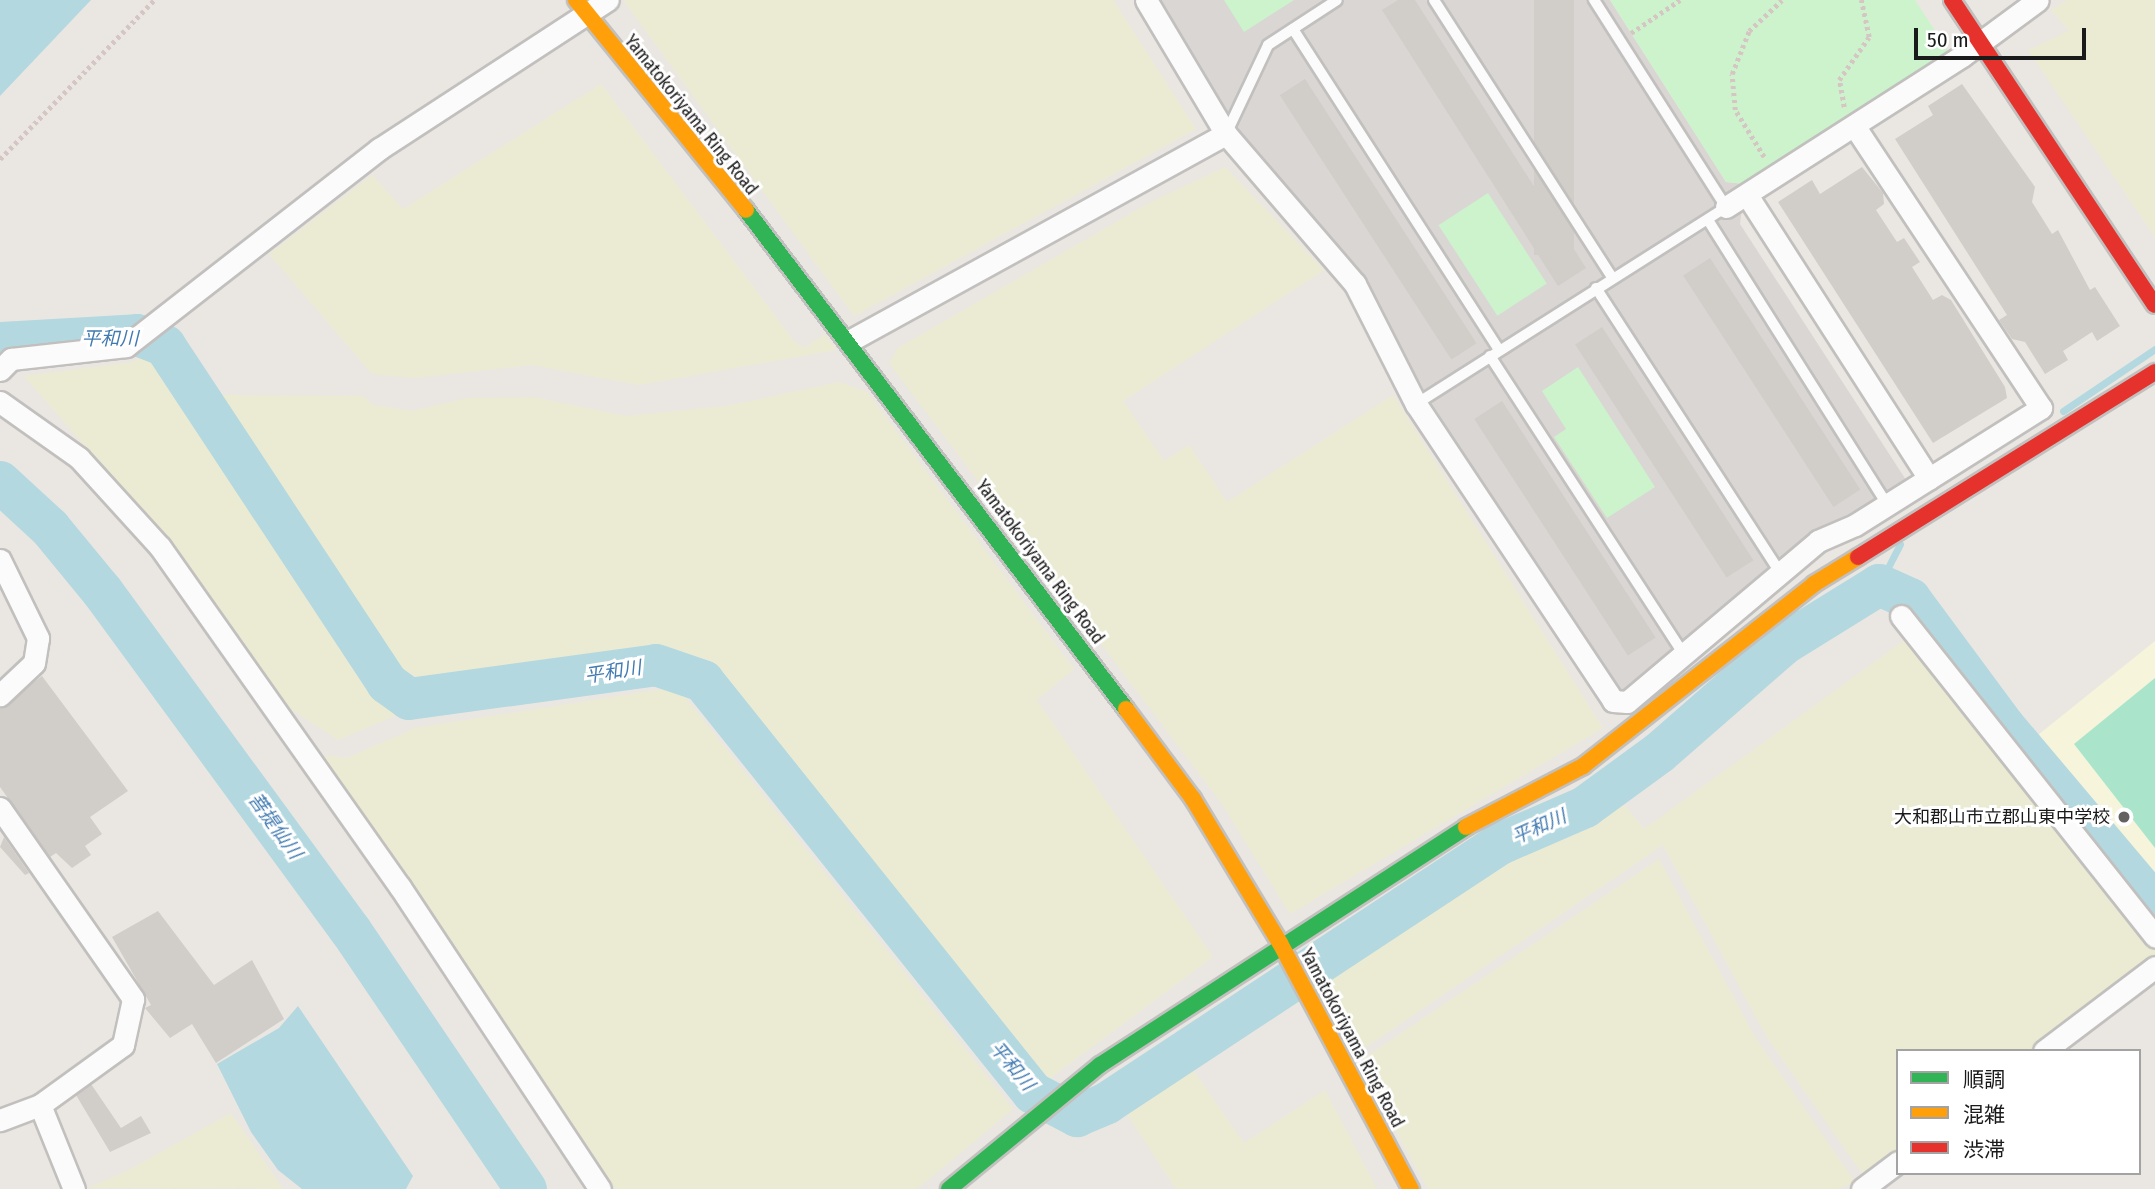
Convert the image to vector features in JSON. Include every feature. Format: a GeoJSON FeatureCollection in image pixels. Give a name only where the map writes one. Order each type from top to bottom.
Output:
{"type":"FeatureCollection","features":[{"type":"Feature","properties":{"kind":"street"},"geometry":{"type":"LineString","coordinates":[[0,370],[11,359],[126,346],[379,149],[581,7],[608,0]]}},
{"type":"Feature","properties":{"kind":"street"},"geometry":{"type":"LineString","coordinates":[[1146,0],[1226,134],[1355,284],[1416,404],[1613,701],[1627,702],[1818,541],[1929,479],[2040,408],[1854,126]]}},
{"type":"Feature","properties":{"kind":"street"},"geometry":{"type":"LineString","coordinates":[[1952,0],[2155,305]]}},
{"type":"Feature","properties":{"kind":"street"},"geometry":{"type":"LineString","coordinates":[[1726,207],[1981,44],[2038,0]]}},
{"type":"Feature","properties":{"kind":"street","name":"Yamatokoriyama Ring Road"},"geometry":{"type":"LineString","coordinates":[[581,7],[850,340],[1193,799],[1280,943],[1411,1189]]}},
{"type":"Feature","properties":{"kind":"street"},"geometry":{"type":"LineString","coordinates":[[850,340],[1226,134]]}},
{"type":"Feature","properties":{"kind":"street"},"geometry":{"type":"LineString","coordinates":[[1747,195],[1929,479]]}},
{"type":"Feature","properties":{"kind":"street"},"geometry":{"type":"LineString","coordinates":[[949,1189],[1100,1065],[1280,943],[1443,839],[1583,766],[1764,619],[1891,536],[2155,372]]}},
{"type":"Feature","properties":{"kind":"street"},"geometry":{"type":"LineString","coordinates":[[0,402],[79,458],[160,547],[400,887],[600,1189]]}},
{"type":"Feature","properties":{"kind":"street"},"geometry":{"type":"LineString","coordinates":[[0,559],[38,638],[34,663],[0,695]]}},
{"type":"Feature","properties":{"kind":"street"},"geometry":{"type":"LineString","coordinates":[[1900,616],[2155,936]]}},
{"type":"Feature","properties":{"kind":"street"},"geometry":{"type":"LineString","coordinates":[[0,808],[133,999],[123,1045],[40,1105],[0,1120]]}},
{"type":"Feature","properties":{"kind":"street"},"geometry":{"type":"LineString","coordinates":[[2047,1049],[2155,967]]}},
{"type":"Feature","properties":{"kind":"street"},"geometry":{"type":"LineString","coordinates":[[40,1105],[74,1189]]}},
{"type":"Feature","properties":{"kind":"street"},"geometry":{"type":"LineString","coordinates":[[1862,1189],[1896,1164]]}},
{"type":"Feature","properties":{"kind":"lane"},"geometry":{"type":"LineString","coordinates":[[1226,134],[1268,45],[1337,0]]}},
{"type":"Feature","properties":{"kind":"lane"},"geometry":{"type":"LineString","coordinates":[[1434,0],[1612,277]]}},
{"type":"Feature","properties":{"kind":"lane"},"geometry":{"type":"LineString","coordinates":[[1416,404],[1726,207],[1594,0]]}},
{"type":"Feature","properties":{"kind":"lane"},"geometry":{"type":"LineString","coordinates":[[1293,29],[1684,655]]}},
{"type":"Feature","properties":{"kind":"lane"},"geometry":{"type":"LineString","coordinates":[[1708,220],[1887,504]]}},
{"type":"Feature","properties":{"kind":"lane"},"geometry":{"type":"LineString","coordinates":[[1596,288],[1780,572]]}},
{"type":"Feature","properties":{"kind":"path"},"geometry":{"type":"LineString","coordinates":[[0,159],[154,0]]}},
{"type":"Feature","properties":{"kind":"path"},"geometry":{"type":"LineString","coordinates":[[1633,32],[1680,0]]}},
{"type":"Feature","properties":{"kind":"path"},"geometry":{"type":"LineString","coordinates":[[1777,176],[1735,110],[1732,74],[1749,31],[1782,0]]}},
{"type":"Feature","properties":{"kind":"path"},"geometry":{"type":"LineString","coordinates":[[1854,126],[1837,93],[1869,37],[1861,0]]}},
{"type":"Feature","properties":{"kind":"shaded area"},"geometry":{"type":"Polygon","coordinates":[[[1154,0],[1610,0],[1726,182],[1745,184],[1740,224],[1908,483],[1814,532],[1624,692],[1615,690],[1393,343],[1248,144],[1154,0]]]}},
{"type":"Feature","properties":{"kind":"shaded area","name":"大和郡山市立郡山東中学校"},"geometry":{"type":"Polygon","coordinates":[[[2155,641],[2155,894],[2033,739],[2155,641]]]}},
{"type":"Feature","properties":{"kind":"green space"},"geometry":{"type":"Polygon","coordinates":[[[623,0],[1113,0],[1196,129],[854,316],[623,0]]]}},
{"type":"Feature","properties":{"kind":"green space"},"geometry":{"type":"Polygon","coordinates":[[[1224,0],[1294,0],[1244,32],[1224,0]]]}},
{"type":"Feature","properties":{"kind":"green space"},"geometry":{"type":"Polygon","coordinates":[[[1610,0],[1915,0],[1949,52],[1745,184],[1726,182],[1610,0]]]}},
{"type":"Feature","properties":{"kind":"green space"},"geometry":{"type":"Polygon","coordinates":[[[2067,0],[2155,0],[2155,237],[2028,50],[2069,31],[2051,10],[2067,0]]]}},
{"type":"Feature","properties":{"kind":"green space"},"geometry":{"type":"Polygon","coordinates":[[[601,84],[794,341],[804,348],[825,334],[836,350],[639,385],[532,365],[416,378],[372,374],[269,254],[372,175],[403,209],[601,84]]]}},
{"type":"Feature","properties":{"kind":"green space"},"geometry":{"type":"Polygon","coordinates":[[[1225,167],[1324,270],[1123,401],[1164,461],[1189,445],[1227,502],[1393,395],[1603,728],[1290,914],[1222,804],[889,363],[898,348],[1147,204],[1225,167]]]}},
{"type":"Feature","properties":{"kind":"green space"},"geometry":{"type":"Polygon","coordinates":[[[1488,193],[1547,284],[1497,316],[1439,225],[1488,193]]]}},
{"type":"Feature","properties":{"kind":"green space"},"geometry":{"type":"Polygon","coordinates":[[[141,354],[154,358],[376,691],[406,711],[338,740],[282,703],[161,534],[24,376],[134,362],[141,354]]]}},
{"type":"Feature","properties":{"kind":"green space"},"geometry":{"type":"Polygon","coordinates":[[[1578,367],[1655,487],[1607,518],[1554,437],[1566,429],[1542,391],[1578,367]]]}},
{"type":"Feature","properties":{"kind":"green space"},"geometry":{"type":"Polygon","coordinates":[[[839,382],[867,392],[1074,669],[1037,700],[1213,957],[1045,1082],[735,688],[699,657],[664,648],[430,682],[400,669],[220,395],[363,396],[373,405],[413,411],[467,398],[534,397],[625,416],[727,406],[839,382]]]}},
{"type":"Feature","properties":{"kind":"green space"},"geometry":{"type":"Polygon","coordinates":[[[1909,637],[2155,946],[2155,960],[2036,1049],[1896,1049],[1896,1152],[1864,1176],[1766,1036],[1663,845],[1356,1054],[1325,991],[1332,969],[1482,873],[1620,799],[1644,829],[1909,637]]]}},
{"type":"Feature","properties":{"kind":"green space"},"geometry":{"type":"Polygon","coordinates":[[[2155,678],[2155,848],[2074,744],[2155,678]]]}},
{"type":"Feature","properties":{"kind":"green space"},"geometry":{"type":"Polygon","coordinates":[[[670,688],[683,695],[1013,1109],[917,1189],[616,1189],[320,755],[347,758],[415,728],[670,688]]]}},
{"type":"Feature","properties":{"kind":"green space"},"geometry":{"type":"Polygon","coordinates":[[[1659,859],[1755,1037],[1855,1182],[1838,1189],[1428,1189],[1393,1126],[1404,1120],[1383,1091],[1377,1093],[1360,1061],[1659,859]]]}},
{"type":"Feature","properties":{"kind":"green space"},"geometry":{"type":"Polygon","coordinates":[[[1191,1067],[1244,1143],[1325,1090],[1377,1189],[1176,1189],[1124,1110],[1191,1067]]]}},
{"type":"Feature","properties":{"kind":"green space"},"geometry":{"type":"Polygon","coordinates":[[[231,1113],[283,1189],[87,1188],[125,1172],[231,1113]]]}},
{"type":"Feature","properties":{"kind":"water"},"geometry":{"type":"Polygon","coordinates":[[[0,0],[91,0],[0,96],[0,0]]]}},
{"type":"Feature","properties":{"kind":"water"},"geometry":{"type":"Polygon","coordinates":[[[298,1006],[413,1176],[406,1189],[302,1189],[278,1170],[251,1132],[217,1064],[279,1028],[298,1006]]]}},
{"type":"Feature","properties":{"kind":"building"},"geometry":{"type":"Polygon","coordinates":[[[1398,0],[1415,0],[1586,268],[1558,286],[1382,10],[1398,0]]]}},
{"type":"Feature","properties":{"kind":"building"},"geometry":{"type":"Polygon","coordinates":[[[1534,0],[1574,0],[1574,255],[1534,255],[1534,0]]]}},
{"type":"Feature","properties":{"kind":"building"},"geometry":{"type":"Polygon","coordinates":[[[1305,79],[1477,343],[1451,360],[1280,95],[1305,79]]]}},
{"type":"Feature","properties":{"kind":"building"},"geometry":{"type":"Polygon","coordinates":[[[1962,84],[2035,187],[2032,202],[2052,234],[2058,230],[2090,290],[2095,287],[2120,326],[2097,341],[2092,332],[2063,351],[2068,360],[2045,374],[2025,342],[2012,339],[1999,320],[2007,315],[1895,139],[1933,115],[1928,106],[1962,84]]]}},
{"type":"Feature","properties":{"kind":"building"},"geometry":{"type":"Polygon","coordinates":[[[1862,167],[1883,193],[1884,204],[1876,210],[1897,242],[1904,238],[1920,262],[1912,267],[1933,300],[1942,295],[1951,300],[2005,387],[2007,398],[1933,443],[1778,202],[1812,180],[1820,194],[1862,167]]]}},
{"type":"Feature","properties":{"kind":"building"},"geometry":{"type":"Polygon","coordinates":[[[1710,258],[1860,489],[1833,507],[1683,275],[1710,258]]]}},
{"type":"Feature","properties":{"kind":"building"},"geometry":{"type":"Polygon","coordinates":[[[1602,327],[1753,560],[1727,578],[1575,344],[1602,327]]]}},
{"type":"Feature","properties":{"kind":"building"},"geometry":{"type":"Polygon","coordinates":[[[1502,401],[1656,638],[1628,655],[1474,419],[1502,401]]]}},
{"type":"Feature","properties":{"kind":"building"},"geometry":{"type":"Polygon","coordinates":[[[42,676],[128,791],[90,817],[102,834],[85,846],[91,855],[72,868],[56,853],[50,857],[0,787],[0,708],[42,676]]]}},
{"type":"Feature","properties":{"kind":"building"},"geometry":{"type":"Polygon","coordinates":[[[4,837],[29,873],[25,875],[0,847],[4,837]]]}},
{"type":"Feature","properties":{"kind":"building"},"geometry":{"type":"Polygon","coordinates":[[[158,911],[214,985],[252,960],[284,1019],[216,1063],[192,1024],[170,1038],[145,1008],[151,1005],[112,937],[158,911]]]}},
{"type":"Feature","properties":{"kind":"building"},"geometry":{"type":"Polygon","coordinates":[[[91,1084],[121,1128],[141,1116],[151,1133],[110,1152],[76,1095],[91,1084]]]}},
{"type":"Feature","properties":{"kind":"waterway","name":"平和川"},"geometry":{"type":"LineString","coordinates":[[0,343],[137,335],[165,346],[387,683],[409,699],[656,665],[703,681],[1033,1093],[1077,1116],[1107,1103],[1500,844],[1585,807],[1659,753],[1784,644],[1879,585],[1910,599],[2004,726],[2155,905]]}},
{"type":"Feature","properties":{"kind":"waterway"},"geometry":{"type":"LineString","coordinates":[[2063,411],[2155,349]]}},
{"type":"Feature","properties":{"kind":"waterway","name":"菩提仙川"},"geometry":{"type":"LineString","coordinates":[[0,482],[50,528],[102,591],[351,931],[526,1189]]}},
{"type":"Feature","properties":{"kind":"waterway"},"geometry":{"type":"LineString","coordinates":[[1879,585],[1900,544]]}},
{"type":"Feature","properties":{"kind":"traffic: fast"},"geometry":{"type":"LineString","coordinates":[[746,210],[1126,709]]}},
{"type":"Feature","properties":{"kind":"traffic: fast"},"geometry":{"type":"LineString","coordinates":[[949,1189],[1100,1065],[1466,827]]}},
{"type":"Feature","properties":{"kind":"traffic: slow"},"geometry":{"type":"LineString","coordinates":[[576,0],[746,210]]}},
{"type":"Feature","properties":{"kind":"traffic: slow"},"geometry":{"type":"LineString","coordinates":[[1466,827],[1583,766],[1814,584],[1858,557]]}},
{"type":"Feature","properties":{"kind":"traffic: slow"},"geometry":{"type":"LineString","coordinates":[[1126,709],[1193,799],[1280,943],[1411,1189]]}},
{"type":"Feature","properties":{"kind":"traffic: jam"},"geometry":{"type":"LineString","coordinates":[[1952,0],[2155,305]]}},
{"type":"Feature","properties":{"kind":"traffic: jam"},"geometry":{"type":"LineString","coordinates":[[1858,557],[2155,372]]}},
{"type":"Feature","properties":{"kind":"place","name":"大和郡山市立郡山東中学校"},"geometry":{"type":"Point","coordinates":[2124,817]}}]}
